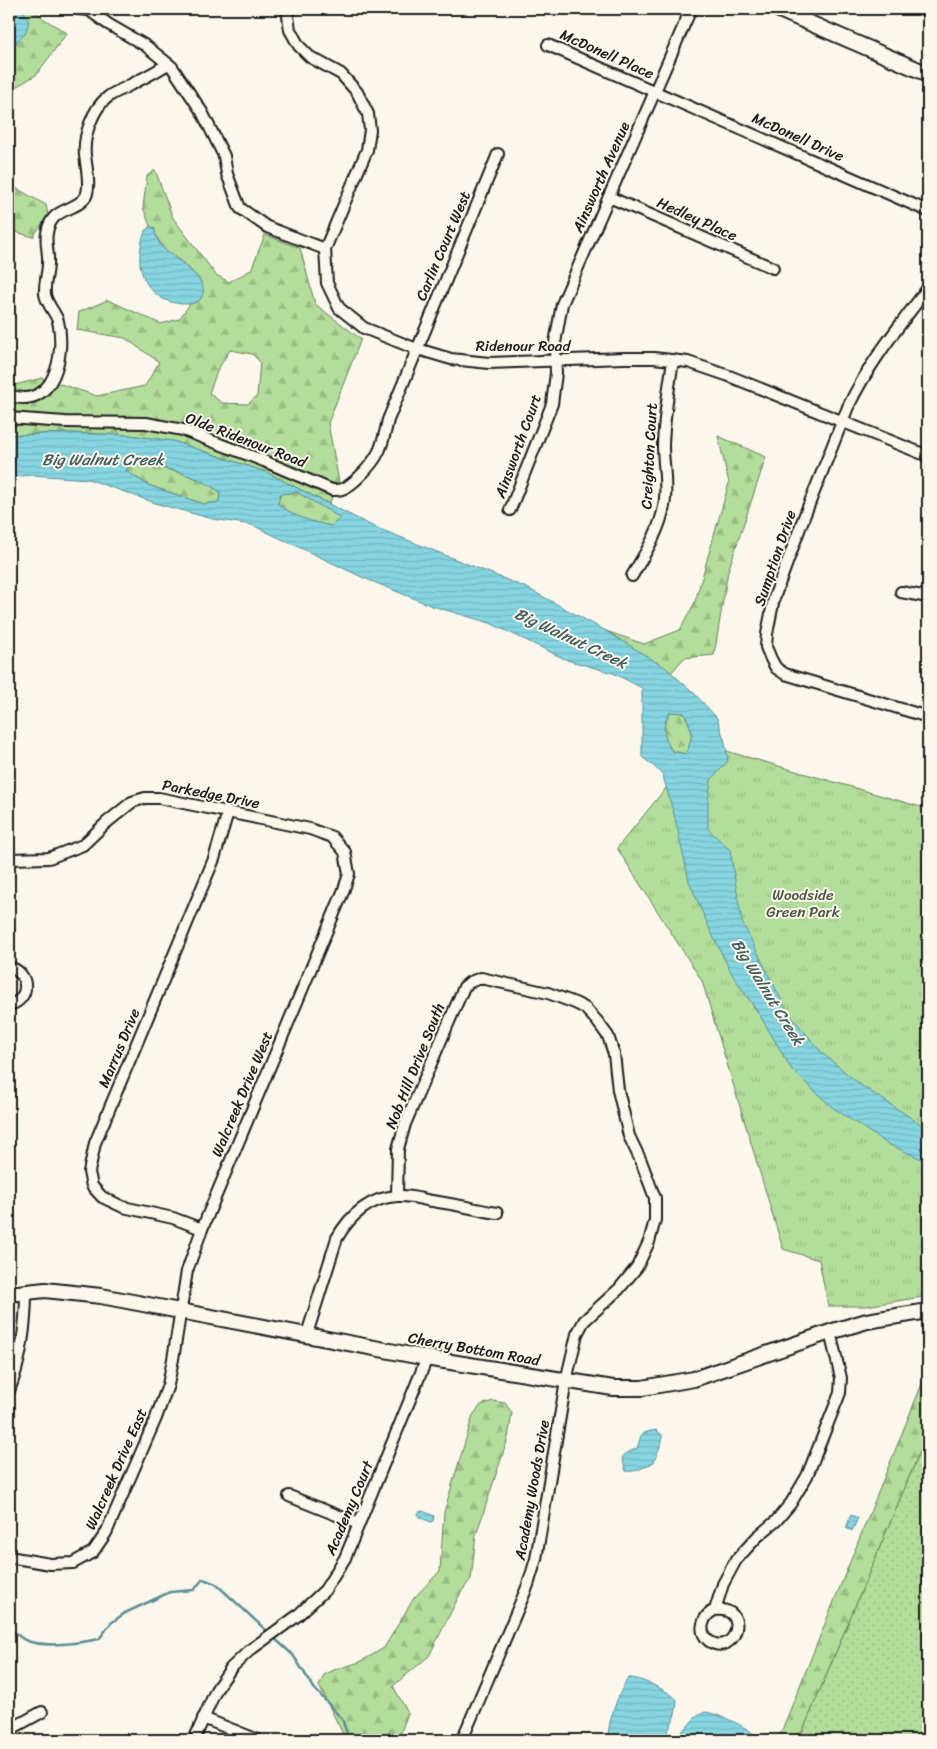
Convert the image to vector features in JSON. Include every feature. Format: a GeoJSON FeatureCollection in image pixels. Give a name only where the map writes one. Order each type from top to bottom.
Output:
{"type":"FeatureCollection","features":[{"type":"Feature","properties":{"kind":"main road"},"geometry":{"type":"LineString","coordinates":[[777,9],[928,74]]}},
{"type":"Feature","properties":{"kind":"main road","name":"Cherry Bottom Road"},"geometry":{"type":"LineString","coordinates":[[9,1294],[45,1290],[101,1296],[427,1358],[613,1388],[642,1388],[694,1379],[867,1321],[928,1311]]}},
{"type":"Feature","properties":{"kind":"street"},"geometry":{"type":"LineString","coordinates":[[78,9],[89,10],[108,24],[146,46],[168,64],[202,112],[224,156],[226,174],[240,208],[267,227],[325,249]]}},
{"type":"Feature","properties":{"kind":"street","name":"Ridenour Road"},"geometry":{"type":"LineString","coordinates":[[287,9],[290,30],[299,46],[310,57],[341,74],[362,100],[368,114],[370,130],[367,150],[325,249],[325,280],[339,308],[364,328],[417,349],[452,359],[489,364],[624,358],[688,362],[729,376],[928,456]]}},
{"type":"Feature","properties":{"kind":"street","name":"Ainsworth Avenue"},"geometry":{"type":"LineString","coordinates":[[556,362],[555,343],[562,304],[692,9]]}},
{"type":"Feature","properties":{"kind":"street","name":"McDonell Place"},"geometry":{"type":"LineString","coordinates":[[548,45],[655,92]]}},
{"type":"Feature","properties":{"kind":"street"},"geometry":{"type":"LineString","coordinates":[[9,395],[14,397],[30,397],[42,392],[51,382],[57,367],[61,349],[58,320],[46,296],[47,232],[54,217],[69,207],[83,201],[87,193],[84,146],[90,119],[107,97],[168,64]]}},
{"type":"Feature","properties":{"kind":"street","name":"McDonell Drive"},"geometry":{"type":"LineString","coordinates":[[655,92],[928,211]]}},
{"type":"Feature","properties":{"kind":"street","name":"Carlin Court West"},"geometry":{"type":"LineString","coordinates":[[372,465],[380,452],[388,420],[498,154]]}},
{"type":"Feature","properties":{"kind":"street","name":"Hedley Place"},"geometry":{"type":"LineString","coordinates":[[609,197],[773,268]]}},
{"type":"Feature","properties":{"kind":"street"},"geometry":{"type":"LineString","coordinates":[[842,422],[860,383],[872,363],[928,288]]}},
{"type":"Feature","properties":{"kind":"street","name":"Creighton Court"},"geometry":{"type":"LineString","coordinates":[[632,576],[652,540],[664,507],[666,486],[663,447],[664,423],[673,360]]}},
{"type":"Feature","properties":{"kind":"street","name":"Ainsworth Court"},"geometry":{"type":"LineString","coordinates":[[510,510],[552,404],[556,362]]}},
{"type":"Feature","properties":{"kind":"street","name":"Olde Ridenour Road"},"geometry":{"type":"LineString","coordinates":[[9,418],[74,422],[146,423],[183,430],[264,461],[332,490],[340,491],[348,487],[372,465]]}},
{"type":"Feature","properties":{"kind":"street","name":"Sumption Drive"},"geometry":{"type":"LineString","coordinates":[[842,422],[779,583],[770,616],[766,647],[770,659],[776,668],[785,674],[928,717]]}},
{"type":"Feature","properties":{"kind":"street"},"geometry":{"type":"LineString","coordinates":[[901,592],[928,597]]}},
{"type":"Feature","properties":{"kind":"street","name":"Parkedge Drive"},"geometry":{"type":"LineString","coordinates":[[9,860],[49,858],[82,845],[132,802],[146,798],[176,800],[310,829],[332,837],[345,852],[349,874],[343,892]]}},
{"type":"Feature","properties":{"kind":"street","name":"Marrus Drive"},"geometry":{"type":"LineString","coordinates":[[202,1230],[173,1218],[123,1207],[102,1197],[92,1186],[89,1172],[95,1143],[214,859],[228,812]]}},
{"type":"Feature","properties":{"kind":"street","name":"Walcreek Drive West"},"geometry":{"type":"LineString","coordinates":[[181,1311],[187,1270],[202,1230],[343,892]]}},
{"type":"Feature","properties":{"kind":"street"},"geometry":{"type":"LineString","coordinates":[[9,967],[19,972],[26,985],[25,992],[19,1000],[9,1005]]}},
{"type":"Feature","properties":{"kind":"street","name":"Academy Woods Drive"},"geometry":{"type":"LineString","coordinates":[[462,1740],[529,1583],[536,1559],[566,1381],[577,1334],[584,1321],[619,1289],[636,1267],[649,1242],[655,1220],[655,1198],[630,1136],[618,1090],[614,1054],[608,1036],[585,1008],[575,1003],[548,993],[481,978],[470,982]]}},
{"type":"Feature","properties":{"kind":"street","name":"Nob Hill Drive South"},"geometry":{"type":"LineString","coordinates":[[398,1196],[398,1149],[405,1124],[461,992],[464,986],[470,982]]}},
{"type":"Feature","properties":{"kind":"street"},"geometry":{"type":"LineString","coordinates":[[307,1334],[332,1252],[344,1226],[366,1206],[376,1200],[398,1196],[497,1213]]}},
{"type":"Feature","properties":{"kind":"street"},"geometry":{"type":"LineString","coordinates":[[9,1391],[24,1340],[26,1291]]}},
{"type":"Feature","properties":{"kind":"street","name":"Walcreek Drive East"},"geometry":{"type":"LineString","coordinates":[[9,1557],[50,1564],[73,1563],[93,1552],[106,1533],[162,1403],[173,1359],[181,1311]]}},
{"type":"Feature","properties":{"kind":"street"},"geometry":{"type":"LineString","coordinates":[[716,1610],[723,1584],[736,1560],[757,1537],[776,1521],[793,1500],[810,1468],[840,1393],[841,1378],[830,1332]]}},
{"type":"Feature","properties":{"kind":"street","name":"Academy Court"},"geometry":{"type":"LineString","coordinates":[[194,1740],[216,1690],[231,1668],[250,1650],[297,1616],[325,1590],[346,1558],[427,1358]]}},
{"type":"Feature","properties":{"kind":"street"},"geometry":{"type":"LineString","coordinates":[[288,1496],[359,1524]]}},
{"type":"Feature","properties":{"kind":"street"},"geometry":{"type":"LineString","coordinates":[[9,1730],[42,1712]]}},
{"type":"Feature","properties":{"kind":"street"},"geometry":{"type":"LineString","coordinates":[[203,1718],[258,1740]]}},
{"type":"Feature","properties":{"kind":"green space"},"geometry":{"type":"Polygon","coordinates":[[[18,9],[34,9],[44,19],[67,33],[36,75],[9,91],[9,49],[25,34],[24,12],[18,9]]]}},
{"type":"Feature","properties":{"kind":"green space"},"geometry":{"type":"Polygon","coordinates":[[[155,170],[173,218],[216,275],[229,282],[251,270],[265,235],[300,248],[315,304],[361,339],[328,423],[339,482],[329,504],[266,472],[173,441],[129,435],[71,433],[9,435],[9,384],[11,386],[42,378],[97,396],[145,386],[159,362],[125,338],[77,330],[79,312],[108,300],[161,324],[179,319],[190,304],[200,300],[197,282],[193,273],[160,243],[154,228],[150,226],[143,207],[147,176],[155,170]],[[230,350],[218,369],[209,393],[222,403],[248,404],[257,396],[260,362],[252,354],[230,350]]]}},
{"type":"Feature","properties":{"kind":"green space"},"geometry":{"type":"Polygon","coordinates":[[[9,184],[46,205],[48,215],[33,237],[9,230],[9,184]]]}},
{"type":"Feature","properties":{"kind":"green space"},"geometry":{"type":"Polygon","coordinates":[[[718,436],[766,457],[728,571],[714,655],[684,658],[671,673],[606,631],[644,644],[680,630],[695,602],[729,483],[718,436]]]}},
{"type":"Feature","properties":{"kind":"green space"},"geometry":{"type":"Polygon","coordinates":[[[129,465],[165,469],[188,475],[220,492],[219,502],[204,504],[148,485],[126,471],[129,465]]]}},
{"type":"Feature","properties":{"kind":"green space"},"geometry":{"type":"Polygon","coordinates":[[[297,492],[341,518],[331,526],[309,521],[278,504],[280,494],[297,492]]]}},
{"type":"Feature","properties":{"kind":"green space"},"geometry":{"type":"Polygon","coordinates":[[[670,712],[684,713],[689,724],[691,737],[686,754],[672,751],[665,736],[665,722],[670,712]]]}},
{"type":"Feature","properties":{"kind":"green space","name":"Woodside Green Park"},"geometry":{"type":"Polygon","coordinates":[[[702,744],[928,809],[928,1296],[866,1306],[828,1306],[819,1260],[783,1249],[702,981],[617,848],[702,744]]]}},
{"type":"Feature","properties":{"kind":"green space"},"geometry":{"type":"Polygon","coordinates":[[[928,1369],[928,1432],[799,1740],[778,1740],[928,1369]]]}},
{"type":"Feature","properties":{"kind":"green space"},"geometry":{"type":"Polygon","coordinates":[[[493,1401],[505,1403],[512,1413],[508,1438],[476,1535],[471,1579],[461,1592],[429,1656],[393,1686],[408,1713],[398,1740],[341,1740],[343,1734],[319,1686],[324,1675],[360,1662],[384,1648],[414,1598],[440,1571],[444,1512],[473,1415],[481,1405],[493,1401]]]}},
{"type":"Feature","properties":{"kind":"green space"},"geometry":{"type":"Polygon","coordinates":[[[928,1432],[928,1740],[799,1740],[928,1432]]]}},
{"type":"Feature","properties":{"kind":"water"},"geometry":{"type":"Polygon","coordinates":[[[18,9],[24,12],[29,22],[25,34],[9,49],[9,10],[18,9]]]}},
{"type":"Feature","properties":{"kind":"water"},"geometry":{"type":"Polygon","coordinates":[[[150,226],[154,228],[161,246],[200,280],[203,293],[197,302],[184,304],[164,300],[145,281],[141,268],[140,253],[141,243],[146,230],[150,226]]]}},
{"type":"Feature","properties":{"kind":"water","name":"Big Walnut Creek"},"geometry":{"type":"Polygon","coordinates":[[[71,433],[129,435],[173,441],[266,472],[370,525],[527,588],[606,631],[666,668],[694,693],[717,718],[725,742],[728,761],[711,780],[708,802],[708,829],[730,850],[742,922],[787,1011],[822,1053],[862,1086],[928,1129],[928,1162],[886,1143],[832,1107],[792,1070],[759,1014],[733,976],[710,930],[689,881],[675,818],[662,773],[642,757],[642,688],[613,673],[567,660],[490,623],[432,606],[364,578],[252,525],[213,519],[158,504],[88,479],[32,475],[9,477],[9,435],[71,433]],[[129,465],[126,471],[148,485],[204,504],[219,502],[220,492],[188,475],[164,468],[129,465]],[[297,492],[280,494],[278,504],[291,513],[303,518],[331,526],[341,518],[297,492]],[[670,712],[665,722],[664,732],[672,751],[686,754],[691,733],[684,713],[670,712]]]}},
{"type":"Feature","properties":{"kind":"water"},"geometry":{"type":"Polygon","coordinates":[[[656,1430],[662,1435],[662,1441],[654,1462],[637,1470],[626,1471],[622,1458],[625,1454],[637,1448],[643,1433],[656,1430]]]}},
{"type":"Feature","properties":{"kind":"water"},"geometry":{"type":"Polygon","coordinates":[[[423,1511],[434,1516],[433,1521],[421,1518],[418,1514],[423,1511]]]}},
{"type":"Feature","properties":{"kind":"water"},"geometry":{"type":"Polygon","coordinates":[[[851,1515],[858,1518],[852,1531],[846,1528],[851,1515]]]}},
{"type":"Feature","properties":{"kind":"water"},"geometry":{"type":"Polygon","coordinates":[[[629,1678],[654,1686],[669,1693],[677,1700],[676,1711],[662,1740],[608,1740],[609,1726],[614,1710],[623,1687],[629,1678]]]}},
{"type":"Feature","properties":{"kind":"water"},"geometry":{"type":"Polygon","coordinates":[[[705,1712],[732,1721],[752,1732],[757,1740],[681,1740],[682,1731],[696,1717],[705,1712]]]}},
{"type":"Feature","properties":{"kind":"waterway"},"geometry":{"type":"LineString","coordinates":[[9,1629],[25,1640],[42,1644],[72,1643],[99,1639],[111,1623],[125,1613],[170,1592],[194,1590],[203,1579],[216,1584],[269,1633]]}},
{"type":"Feature","properties":{"kind":"waterway"},"geometry":{"type":"LineString","coordinates":[[273,1637],[293,1655],[314,1688],[342,1719],[348,1736],[347,1740]]}}]}
